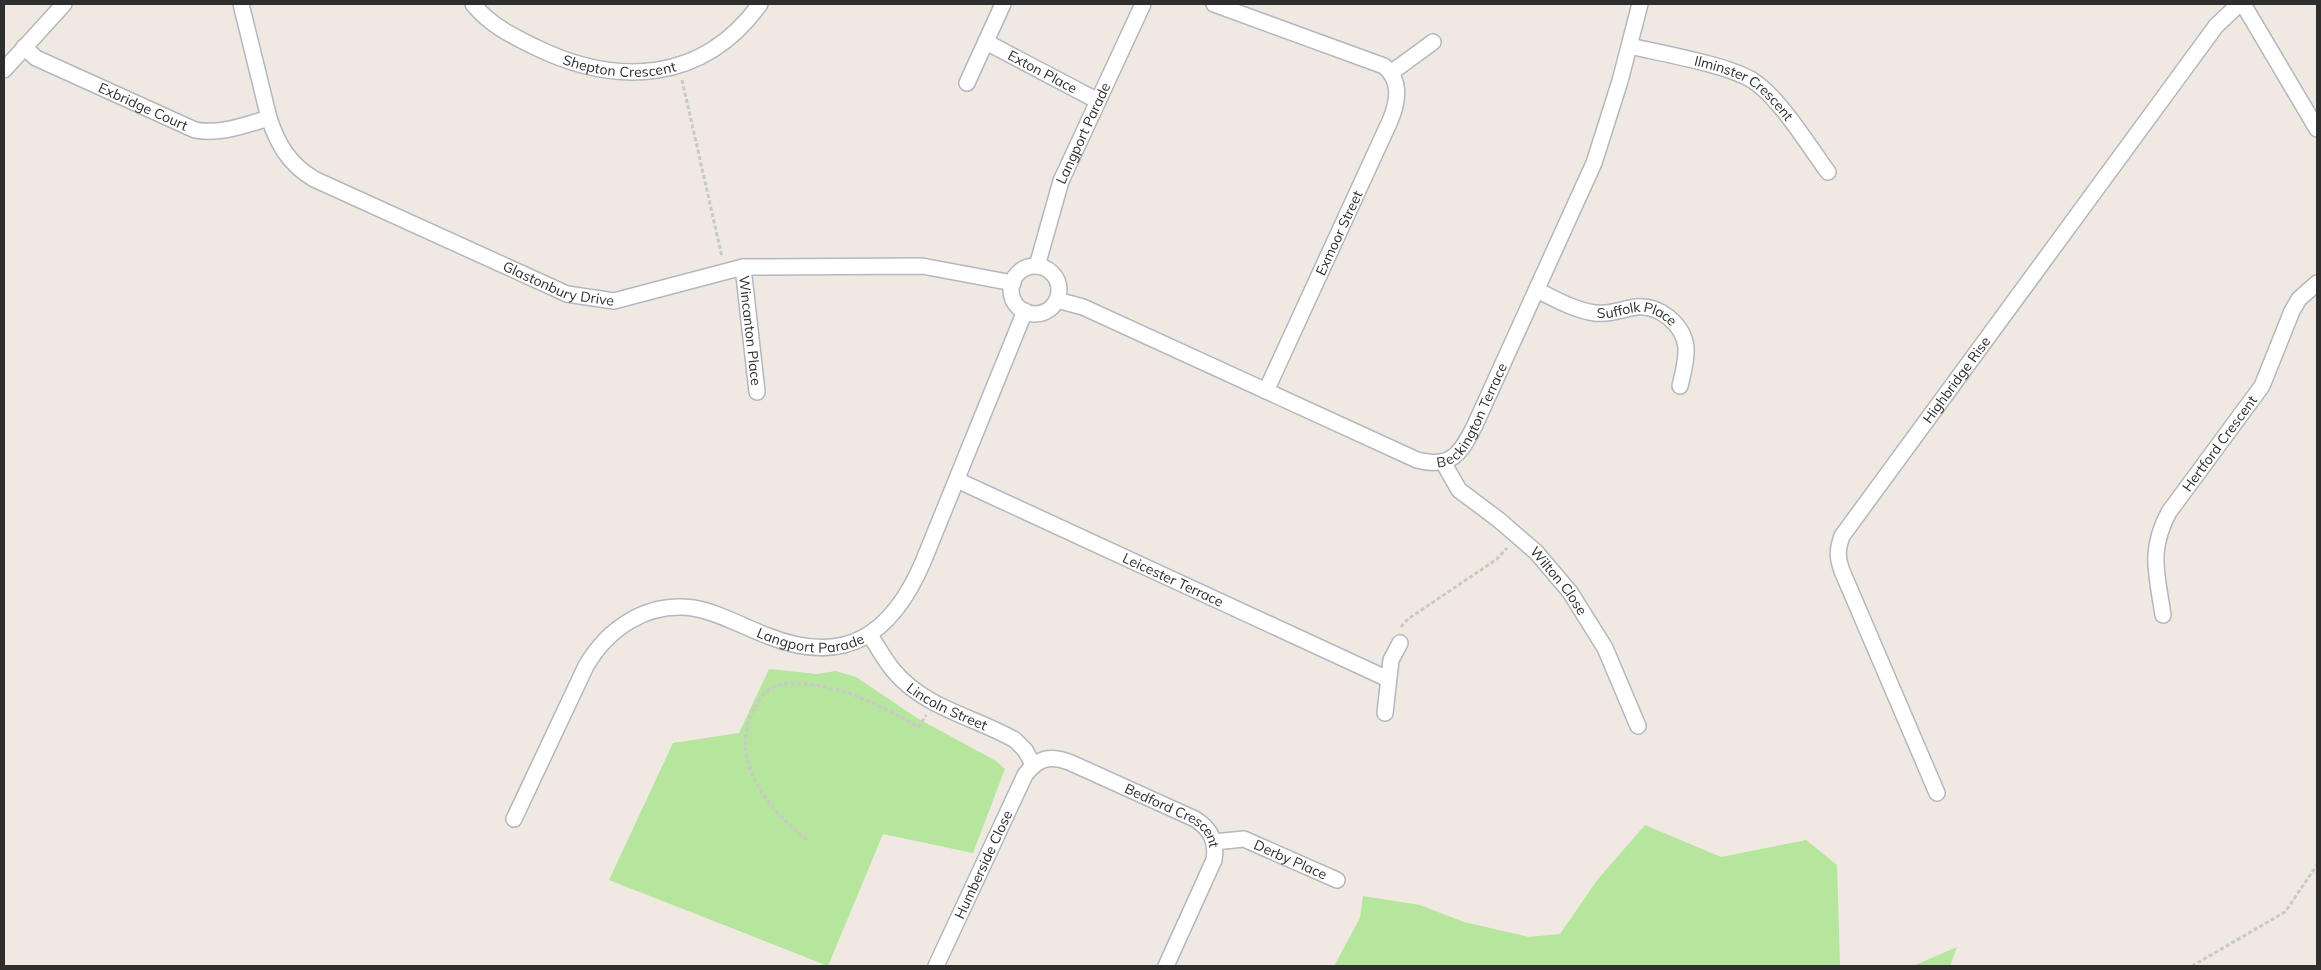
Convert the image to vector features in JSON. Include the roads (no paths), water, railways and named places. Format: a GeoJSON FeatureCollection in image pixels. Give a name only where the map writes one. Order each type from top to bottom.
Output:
{"type":"FeatureCollection","features":[{"type":"Feature","properties":{"kind":"street"},"geometry":{"type":"LineString","coordinates":[[4,70],[64,4]]}},
{"type":"Feature","properties":{"kind":"street","name":"Glastonbury Drive"},"geometry":{"type":"LineString","coordinates":[[241,4],[269,118],[282,150],[291,162],[314,179],[567,294],[614,301],[743,267],[922,266],[1013,282]]}},
{"type":"Feature","properties":{"kind":"street","name":"Shepton Crescent"},"geometry":{"type":"LineString","coordinates":[[473,4],[491,23],[504,32],[571,63],[608,71],[625,72],[660,70],[699,57],[725,40],[751,16],[760,4]]}},
{"type":"Feature","properties":{"kind":"street"},"geometry":{"type":"LineString","coordinates":[[967,83],[1003,4]]}},
{"type":"Feature","properties":{"kind":"street","name":"Langport Parade"},"geometry":{"type":"LineString","coordinates":[[1037,266],[1060,181],[1142,4]]}},
{"type":"Feature","properties":{"kind":"street"},"geometry":{"type":"LineString","coordinates":[[1214,4],[1374,61],[1392,72],[1433,42]]}},
{"type":"Feature","properties":{"kind":"street","name":"Beckington Terrace"},"geometry":{"type":"LineString","coordinates":[[1056,300],[1083,307],[1417,460],[1431,464],[1452,459],[1465,446],[1594,163],[1630,46],[1640,4]]}},
{"type":"Feature","properties":{"kind":"street","name":"Highbridge Rise"},"geometry":{"type":"LineString","coordinates":[[1937,793],[1837,558],[1842,536],[2216,26],[2239,4]]}},
{"type":"Feature","properties":{"kind":"street"},"geometry":{"type":"LineString","coordinates":[[2243,4],[2317,129]]}},
{"type":"Feature","properties":{"kind":"street","name":"Exton Place"},"geometry":{"type":"LineString","coordinates":[[986,42],[1098,101]]}},
{"type":"Feature","properties":{"kind":"street","name":"Ilminster Crescent"},"geometry":{"type":"LineString","coordinates":[[1630,46],[1737,73],[1753,81],[1774,100],[1828,172]]}},
{"type":"Feature","properties":{"kind":"street","name":"Exbridge Court"},"geometry":{"type":"LineString","coordinates":[[24,47],[36,58],[196,130],[212,132],[269,118]]}},
{"type":"Feature","properties":{"kind":"street","name":"Exmoor Street"},"geometry":{"type":"LineString","coordinates":[[1266,391],[1396,104],[1397,92],[1392,72]]}},
{"type":"Feature","properties":{"kind":"street"},"geometry":{"type":"LineString","coordinates":[[1037,266],[1054,276],[1058,284],[1056,300],[1044,312],[1036,314],[1025,312],[1017,306],[1013,299],[1013,282],[1021,271],[1037,266]]}},
{"type":"Feature","properties":{"kind":"street","name":"Wincanton Place"},"geometry":{"type":"LineString","coordinates":[[743,267],[757,392]]}},
{"type":"Feature","properties":{"kind":"street","name":"Hertford Crescent"},"geometry":{"type":"LineString","coordinates":[[2163,614],[2155,558],[2157,541],[2162,526],[2169,512],[2262,386],[2292,311],[2299,300],[2317,282]]}},
{"type":"Feature","properties":{"kind":"street","name":"Suffolk Place"},"geometry":{"type":"LineString","coordinates":[[1537,290],[1561,302],[1593,313],[1612,313],[1643,307],[1653,309],[1669,318],[1682,334],[1686,346],[1680,386]]}},
{"type":"Feature","properties":{"kind":"street","name":"Langport Parade"},"geometry":{"type":"LineString","coordinates":[[514,819],[596,648],[619,627],[636,616],[660,610],[694,608],[770,637],[809,648],[839,646],[870,635],[898,610],[912,587],[1025,312]]}},
{"type":"Feature","properties":{"kind":"street","name":"Wilton Close"},"geometry":{"type":"LineString","coordinates":[[1443,462],[1459,490],[1518,536],[1554,572],[1570,592],[1605,648],[1638,726]]}},
{"type":"Feature","properties":{"kind":"street","name":"Leicester Terrace"},"geometry":{"type":"LineString","coordinates":[[957,480],[1388,679]]}},
{"type":"Feature","properties":{"kind":"street","name":"Lincoln Street"},"geometry":{"type":"LineString","coordinates":[[870,635],[893,671],[915,691],[932,702],[1015,740],[1025,750],[1033,764]]}},
{"type":"Feature","properties":{"kind":"street"},"geometry":{"type":"LineString","coordinates":[[1385,713],[1392,660],[1400,643]]}},
{"type":"Feature","properties":{"kind":"street","name":"Bedford Crescent"},"geometry":{"type":"LineString","coordinates":[[1033,764],[1051,758],[1069,762],[1195,819],[1206,828],[1214,842],[1214,860],[1166,966]]}},
{"type":"Feature","properties":{"kind":"street","name":"Humberside Close"},"geometry":{"type":"LineString","coordinates":[[936,966],[1018,790],[1033,764]]}},
{"type":"Feature","properties":{"kind":"street","name":"Derby Place"},"geometry":{"type":"LineString","coordinates":[[1214,842],[1244,839],[1337,880]]}}]}
